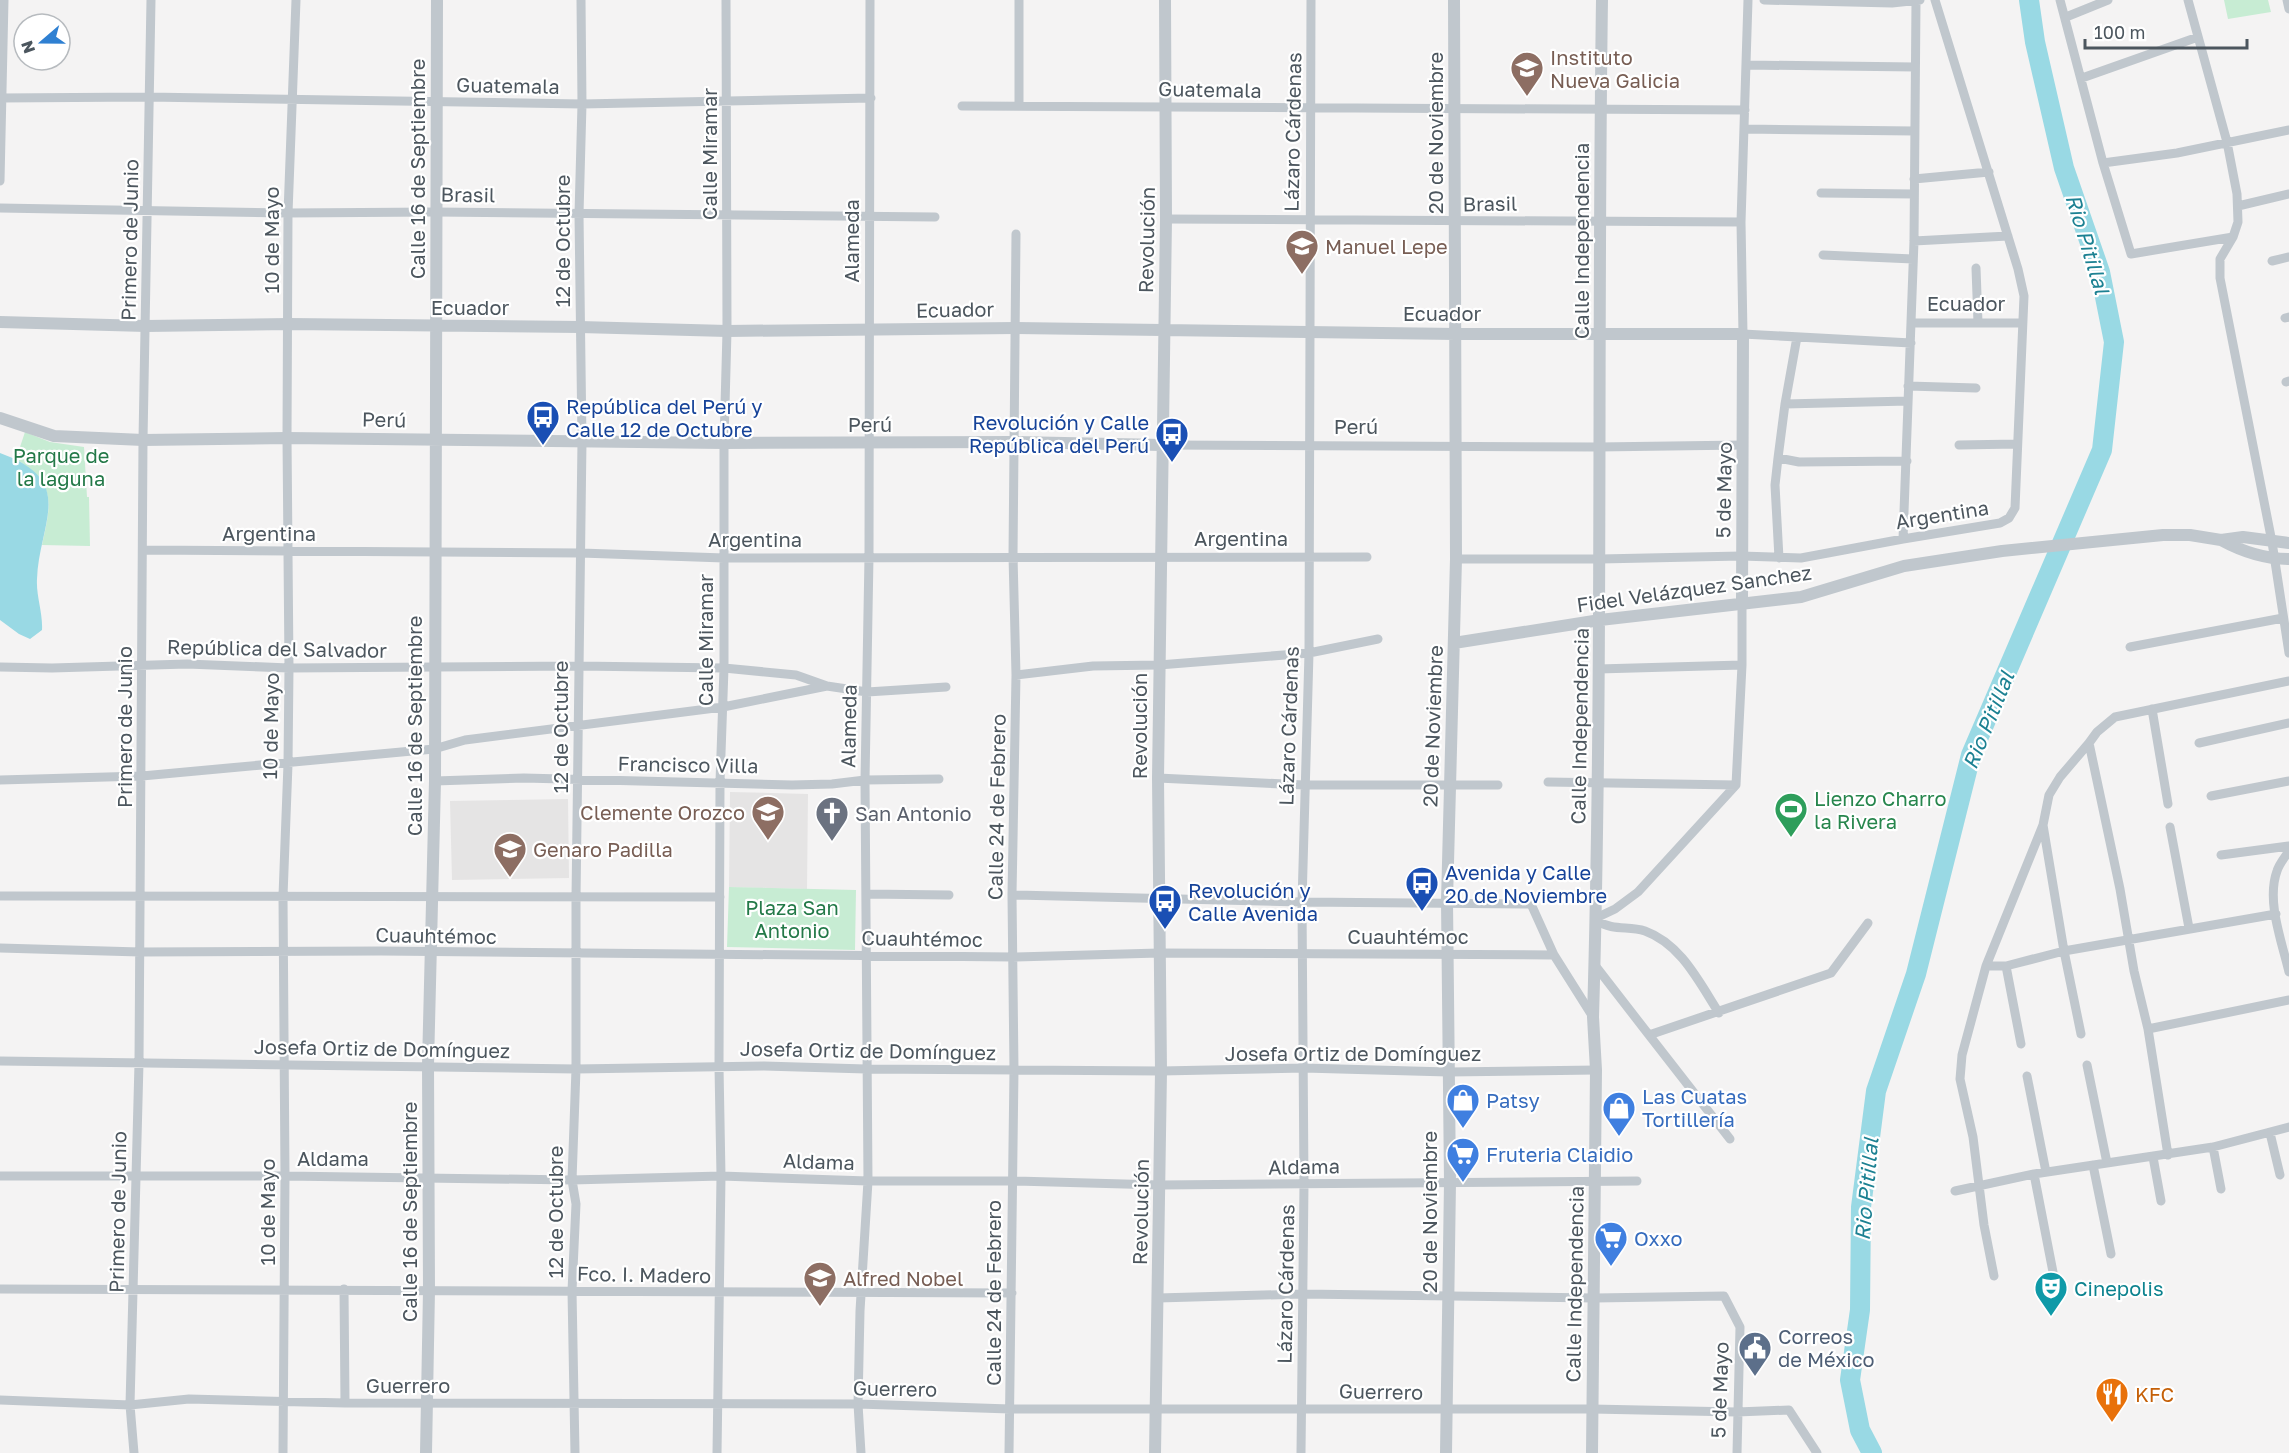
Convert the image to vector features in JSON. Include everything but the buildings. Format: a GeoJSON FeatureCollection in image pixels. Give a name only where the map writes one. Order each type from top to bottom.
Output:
{"type":"FeatureCollection","features":[{"type":"Feature","properties":{"kind":"street"},"geometry":{"type":"LineString","coordinates":[[0,181],[4,0]]}},
{"type":"Feature","properties":{"kind":"street","name":"Primero de Junio"},"geometry":{"type":"LineString","coordinates":[[134,1453],[130,1405],[139,1063],[143,440],[151,0]]}},
{"type":"Feature","properties":{"kind":"street","name":"10 de Mayo"},"geometry":{"type":"LineString","coordinates":[[283,1453],[285,1066],[283,896],[289,668],[288,213],[296,0]]}},
{"type":"Feature","properties":{"kind":"street","name":"Calle 16 de Septiembre"},"geometry":{"type":"LineString","coordinates":[[426,1453],[429,1290],[429,953],[435,781],[437,0]]}},
{"type":"Feature","properties":{"kind":"street","name":"12 de Octubre"},"geometry":{"type":"LineString","coordinates":[[575,1453],[572,1291],[576,1204],[572,1180],[576,1069],[578,666],[582,441],[579,214],[582,104],[581,0]]}},
{"type":"Feature","properties":{"kind":"street","name":"Calle Miramar"},"geometry":{"type":"LineString","coordinates":[[717,1453],[721,1176],[720,782],[724,668],[724,443],[727,331],[726,0]]}},
{"type":"Feature","properties":{"kind":"street","name":"Alameda"},"geometry":{"type":"LineString","coordinates":[[861,1453],[858,1404],[861,1292],[868,1181],[865,780],[869,556],[870,0]]}},
{"type":"Feature","properties":{"kind":"street"},"geometry":{"type":"LineString","coordinates":[[1019,0],[1019,105]]}},
{"type":"Feature","properties":{"kind":"street","name":"Revolución"},"geometry":{"type":"LineString","coordinates":[[1155,1453],[1161,1071],[1158,778],[1166,219],[1165,0]]}},
{"type":"Feature","properties":{"kind":"street","name":"Lázaro Cárdenas"},"geometry":{"type":"LineString","coordinates":[[1301,1453],[1304,1184],[1302,902],[1309,653],[1311,0]]}},
{"type":"Feature","properties":{"kind":"street","name":"20 de Noviembre"},"geometry":{"type":"LineString","coordinates":[[1446,1453],[1450,1182],[1447,954],[1456,559],[1454,0]]}},
{"type":"Feature","properties":{"kind":"street","name":"Calle Independencia"},"geometry":{"type":"LineString","coordinates":[[1592,1453],[1596,1070],[1593,1017],[1600,620],[1598,447],[1602,0]]}},
{"type":"Feature","properties":{"kind":"street","name":"5 de Mayo"},"geometry":{"type":"LineString","coordinates":[[1736,785],[1742,665],[1741,222],[1748,0]]}},
{"type":"Feature","properties":{"kind":"street"},"geometry":{"type":"LineString","coordinates":[[1764,0],[1918,1],[1915,67],[1914,241],[1903,539]]}},
{"type":"Feature","properties":{"kind":"street","name":"Argentina"},"geometry":{"type":"LineString","coordinates":[[1456,559],[1741,556],[1801,558],[2000,523],[2009,518],[2015,508],[2021,323],[2024,296],[1989,172],[1935,0]]}},
{"type":"Feature","properties":{"kind":"street"},"geometry":{"type":"LineString","coordinates":[[2060,0],[2103,163],[2131,254],[2233,237]]}},
{"type":"Feature","properties":{"kind":"street"},"geometry":{"type":"LineString","coordinates":[[2066,17],[2108,0]]}},
{"type":"Feature","properties":{"kind":"street"},"geometry":{"type":"LineString","coordinates":[[2188,0],[2227,142],[2238,206],[2238,222],[2233,237],[2220,259],[2220,278],[2272,542],[2289,653]]}},
{"type":"Feature","properties":{"kind":"street"},"geometry":{"type":"LineString","coordinates":[[2287,0],[2289,9]]}},
{"type":"Feature","properties":{"kind":"street"},"geometry":{"type":"LineString","coordinates":[[2082,78],[2198,37]]}},
{"type":"Feature","properties":{"kind":"street"},"geometry":{"type":"LineString","coordinates":[[1747,64],[1915,67]]}},
{"type":"Feature","properties":{"kind":"street","name":"Guatemala"},"geometry":{"type":"LineString","coordinates":[[1,98],[148,97],[582,104],[871,98]]}},
{"type":"Feature","properties":{"kind":"street","name":"Guatemala"},"geometry":{"type":"LineString","coordinates":[[962,106],[1745,110]]}},
{"type":"Feature","properties":{"kind":"street"},"geometry":{"type":"LineString","coordinates":[[1745,129],[1914,131]]}},
{"type":"Feature","properties":{"kind":"street"},"geometry":{"type":"LineString","coordinates":[[2103,163],[2177,153],[2289,130]]}},
{"type":"Feature","properties":{"kind":"street"},"geometry":{"type":"LineString","coordinates":[[1914,178],[1989,172]]}},
{"type":"Feature","properties":{"kind":"street"},"geometry":{"type":"LineString","coordinates":[[1821,194],[1914,194]]}},
{"type":"Feature","properties":{"kind":"street"},"geometry":{"type":"LineString","coordinates":[[2238,206],[2289,194]]}},
{"type":"Feature","properties":{"kind":"street","name":"Brasil"},"geometry":{"type":"LineString","coordinates":[[0,208],[288,213],[435,212],[935,217]]}},
{"type":"Feature","properties":{"kind":"street","name":"Brasil"},"geometry":{"type":"LineString","coordinates":[[1166,219],[1741,222]]}},
{"type":"Feature","properties":{"kind":"street","name":"Calle 24 de Febrero"},"geometry":{"type":"LineString","coordinates":[[1009,1453],[1014,1070],[1012,895],[1016,675],[1013,556],[1016,234]]}},
{"type":"Feature","properties":{"kind":"street"},"geometry":{"type":"LineString","coordinates":[[1914,241],[2008,236]]}},
{"type":"Feature","properties":{"kind":"street"},"geometry":{"type":"LineString","coordinates":[[1823,255],[1913,260]]}},
{"type":"Feature","properties":{"kind":"street"},"geometry":{"type":"LineString","coordinates":[[2272,261],[2289,257]]}},
{"type":"Feature","properties":{"kind":"street"},"geometry":{"type":"LineString","coordinates":[[1976,268],[1978,323]]}},
{"type":"Feature","properties":{"kind":"street","name":"Ecuador"},"geometry":{"type":"LineString","coordinates":[[0,322],[146,326],[289,324],[727,331],[1015,327],[1600,335],[1743,334],[1911,343]]}},
{"type":"Feature","properties":{"kind":"street","name":"Ecuador"},"geometry":{"type":"LineString","coordinates":[[1911,323],[2021,323]]}},
{"type":"Feature","properties":{"kind":"street"},"geometry":{"type":"LineString","coordinates":[[1779,558],[1775,485],[1785,404],[1797,337]]}},
{"type":"Feature","properties":{"kind":"street"},"geometry":{"type":"LineString","coordinates":[[1908,386],[1976,388]]}},
{"type":"Feature","properties":{"kind":"street"},"geometry":{"type":"LineString","coordinates":[[1785,404],[1908,401]]}},
{"type":"Feature","properties":{"kind":"street","name":"Perú"},"geometry":{"type":"LineString","coordinates":[[0,418],[54,436],[143,440],[287,438],[724,443],[1014,442],[1162,445],[1743,446]]}},
{"type":"Feature","properties":{"kind":"street"},"geometry":{"type":"LineString","coordinates":[[1959,445],[2017,444]]}},
{"type":"Feature","properties":{"kind":"street"},"geometry":{"type":"LineString","coordinates":[[1778,459],[1799,462],[1907,461]]}},
{"type":"Feature","properties":{"kind":"street","name":"Fidel Velázquez Sanchez"},"geometry":{"type":"LineString","coordinates":[[1454,643],[1600,620],[1801,597],[1904,566],[2002,551],[2104,540],[2190,535],[2222,540]]}},
{"type":"Feature","properties":{"kind":"street"},"geometry":{"type":"LineString","coordinates":[[2222,540],[2243,537],[2289,543]]}},
{"type":"Feature","properties":{"kind":"street"},"geometry":{"type":"LineString","coordinates":[[2222,540],[2237,549],[2275,559],[2289,559]]}},
{"type":"Feature","properties":{"kind":"street","name":"Argentina"},"geometry":{"type":"LineString","coordinates":[[143,550],[581,553],[724,558],[1367,557]]}},
{"type":"Feature","properties":{"kind":"street"},"geometry":{"type":"LineString","coordinates":[[2130,647],[2283,618]]}},
{"type":"Feature","properties":{"kind":"street"},"geometry":{"type":"LineString","coordinates":[[1016,675],[1093,666],[1159,664],[1309,653],[1378,639]]}},
{"type":"Feature","properties":{"kind":"street","name":"República del Salvador"},"geometry":{"type":"LineString","coordinates":[[0,667],[52,668],[187,664],[289,668],[578,666],[724,668],[796,675],[827,686],[867,692],[946,687]]}},
{"type":"Feature","properties":{"kind":"street"},"geometry":{"type":"LineString","coordinates":[[1598,669],[1742,665]]}},
{"type":"Feature","properties":{"kind":"street"},"geometry":{"type":"LineString","coordinates":[[1994,1276],[1972,1137],[1960,1079],[1962,1055],[1986,966],[2043,825],[2049,795],[2060,777],[2097,732],[2115,717],[2289,681]]}},
{"type":"Feature","properties":{"kind":"street"},"geometry":{"type":"LineString","coordinates":[[0,780],[142,776],[434,749],[465,740],[723,707],[827,686]]}},
{"type":"Feature","properties":{"kind":"street"},"geometry":{"type":"LineString","coordinates":[[2152,709],[2168,804]]}},
{"type":"Feature","properties":{"kind":"street"},"geometry":{"type":"LineString","coordinates":[[2199,743],[2289,723]]}},
{"type":"Feature","properties":{"kind":"street"},"geometry":{"type":"LineString","coordinates":[[2089,743],[2120,889],[2127,938],[2148,1029],[2168,1155]]}},
{"type":"Feature","properties":{"kind":"street","name":"Francisco Villa"},"geometry":{"type":"LineString","coordinates":[[435,781],[524,778],[792,785],[865,780],[939,780]]}},
{"type":"Feature","properties":{"kind":"street"},"geometry":{"type":"LineString","coordinates":[[1158,778],[1304,785],[1498,785]]}},
{"type":"Feature","properties":{"kind":"street"},"geometry":{"type":"LineString","coordinates":[[1548,782],[1736,785]]}},
{"type":"Feature","properties":{"kind":"street"},"geometry":{"type":"LineString","coordinates":[[2211,796],[2289,782]]}},
{"type":"Feature","properties":{"kind":"street"},"geometry":{"type":"LineString","coordinates":[[1596,919],[1615,909],[1638,892],[1736,785]]}},
{"type":"Feature","properties":{"kind":"street"},"geometry":{"type":"LineString","coordinates":[[2043,825],[2064,951],[2081,1034]]}},
{"type":"Feature","properties":{"kind":"street"},"geometry":{"type":"LineString","coordinates":[[2170,826],[2189,928]]}},
{"type":"Feature","properties":{"kind":"street"},"geometry":{"type":"LineString","coordinates":[[2221,855],[2289,848]]}},
{"type":"Feature","properties":{"kind":"street"},"geometry":{"type":"LineString","coordinates":[[2289,848],[2277,870],[2273,888],[2276,914],[2289,970]]}},
{"type":"Feature","properties":{"kind":"street"},"geometry":{"type":"LineString","coordinates":[[866,894],[949,895]]}},
{"type":"Feature","properties":{"kind":"street"},"geometry":{"type":"LineString","coordinates":[[1012,895],[1302,902],[1448,901],[1531,904],[1554,955],[1593,1017]]}},
{"type":"Feature","properties":{"kind":"street"},"geometry":{"type":"LineString","coordinates":[[0,896],[720,897]]}},
{"type":"Feature","properties":{"kind":"street"},"geometry":{"type":"LineString","coordinates":[[1986,966],[2006,966],[2127,938],[2276,914]]}},
{"type":"Feature","properties":{"kind":"street"},"geometry":{"type":"LineString","coordinates":[[1596,919],[1615,929],[1643,930],[1667,941],[1695,973],[1719,1013]]}},
{"type":"Feature","properties":{"kind":"street"},"geometry":{"type":"LineString","coordinates":[[1649,1035],[1831,973],[1868,923]]}},
{"type":"Feature","properties":{"kind":"street","name":"Cuauhtémoc"},"geometry":{"type":"LineString","coordinates":[[0,948],[140,952],[381,951],[1013,957],[1159,953],[1554,955]]}},
{"type":"Feature","properties":{"kind":"street"},"geometry":{"type":"LineString","coordinates":[[1594,964],[1730,1139]]}},
{"type":"Feature","properties":{"kind":"street"},"geometry":{"type":"LineString","coordinates":[[2006,966],[2022,1044]]}},
{"type":"Feature","properties":{"kind":"street"},"geometry":{"type":"LineString","coordinates":[[2148,1029],[2289,1000]]}},
{"type":"Feature","properties":{"kind":"street","name":"Josefa Ortiz de Domínguez"},"geometry":{"type":"LineString","coordinates":[[0,1060],[576,1069],[719,1067],[1161,1071],[1304,1068],[1448,1072],[1596,1070]]}},
{"type":"Feature","properties":{"kind":"street"},"geometry":{"type":"LineString","coordinates":[[2087,1065],[2107,1163]]}},
{"type":"Feature","properties":{"kind":"street"},"geometry":{"type":"LineString","coordinates":[[2027,1076],[2046,1172]]}},
{"type":"Feature","properties":{"kind":"street"},"geometry":{"type":"LineString","coordinates":[[1955,1191],[2034,1174],[2213,1147],[2289,1127]]}},
{"type":"Feature","properties":{"kind":"street"},"geometry":{"type":"LineString","coordinates":[[2270,1133],[2280,1175]]}},
{"type":"Feature","properties":{"kind":"street"},"geometry":{"type":"LineString","coordinates":[[2213,1147],[2221,1190]]}},
{"type":"Feature","properties":{"kind":"street"},"geometry":{"type":"LineString","coordinates":[[2153,1157],[2161,1201]]}},
{"type":"Feature","properties":{"kind":"street"},"geometry":{"type":"LineString","coordinates":[[2093,1164],[2110,1254]]}},
{"type":"Feature","properties":{"kind":"street"},"geometry":{"type":"LineString","coordinates":[[2034,1174],[2053,1272]]}},
{"type":"Feature","properties":{"kind":"street","name":"Aldama"},"geometry":{"type":"LineString","coordinates":[[0,1176],[429,1177],[572,1180],[721,1176],[868,1181],[1012,1181],[1160,1185],[1637,1181]]}},
{"type":"Feature","properties":{"kind":"street","name":"Fco. I. Madero"},"geometry":{"type":"LineString","coordinates":[[0,1288],[1012,1293]]}},
{"type":"Feature","properties":{"kind":"street"},"geometry":{"type":"LineString","coordinates":[[344,1289],[345,1403]]}},
{"type":"Feature","properties":{"kind":"street"},"geometry":{"type":"LineString","coordinates":[[1158,1298],[1302,1294],[1595,1298]]}},
{"type":"Feature","properties":{"kind":"street","name":"5 de Mayo"},"geometry":{"type":"LineString","coordinates":[[1595,1298],[1724,1296],[1740,1328],[1737,1453]]}},
{"type":"Feature","properties":{"kind":"street","name":"Guerrero"},"geometry":{"type":"LineString","coordinates":[[0,1400],[130,1405],[189,1399],[345,1403],[858,1404],[1010,1409],[1301,1407],[1446,1410],[1592,1409],[1737,1413],[1789,1410],[1817,1453]]}},
{"type":"Feature","properties":{"kind":"shaded area","name":"Clemente Orozco"},"geometry":{"type":"Polygon","coordinates":[[[730,792],[808,794],[807,889],[729,887],[730,792]]]}},
{"type":"Feature","properties":{"kind":"shaded area"},"geometry":{"type":"Polygon","coordinates":[[[568,799],[569,878],[452,880],[450,801],[568,799]]]}},
{"type":"Feature","properties":{"kind":"green space"},"geometry":{"type":"Polygon","coordinates":[[[2224,0],[2268,0],[2271,12],[2228,19],[2224,0]]]}},
{"type":"Feature","properties":{"kind":"green space","name":"Parque de la laguna"},"geometry":{"type":"Polygon","coordinates":[[[25,432],[50,442],[84,447],[87,497],[89,497],[90,546],[42,545],[48,518],[48,496],[39,478],[16,459],[25,432]]]}},
{"type":"Feature","properties":{"kind":"green space","name":"Plaza San Antonio"},"geometry":{"type":"Polygon","coordinates":[[[729,887],[856,890],[855,950],[727,947],[729,887]]]}},
{"type":"Feature","properties":{"kind":"water"},"geometry":{"type":"Polygon","coordinates":[[[0,453],[24,464],[39,476],[47,490],[47,521],[37,579],[42,630],[30,639],[0,620],[0,453]]]}},
{"type":"Feature","properties":{"kind":"waterway","name":"Rio Pitillal"},"geometry":{"type":"LineString","coordinates":[[1872,1453],[1860,1430],[1850,1380],[1860,1310],[1861,1207],[1876,1091],[1916,974],[1971,755],[2102,450],[2114,342],[2100,272],[2064,168],[2035,42],[2029,0]]}},
{"type":"Feature","properties":{"kind":"place","name":"Instituto Nueva Galicia"},"geometry":{"type":"Point","coordinates":[1527,97]}},
{"type":"Feature","properties":{"kind":"place","name":"Manuel Lepe"},"geometry":{"type":"Point","coordinates":[1302,275]}},
{"type":"Feature","properties":{"kind":"place","name":"República del Perú y Calle 12 de Octubre"},"geometry":{"type":"Point","coordinates":[543,446]}},
{"type":"Feature","properties":{"kind":"place","name":"Revolución y Calle República del Perú"},"geometry":{"type":"Point","coordinates":[1172,463]}},
{"type":"Feature","properties":{"kind":"place","name":"Lienzo Charro la Rivera"},"geometry":{"type":"Point","coordinates":[1791,838]}},
{"type":"Feature","properties":{"kind":"place","name":"Clemente Orozco"},"geometry":{"type":"Point","coordinates":[768,841]}},
{"type":"Feature","properties":{"kind":"place","name":"San Antonio"},"geometry":{"type":"Point","coordinates":[832,842]}},
{"type":"Feature","properties":{"kind":"place","name":"Genaro Padilla"},"geometry":{"type":"Point","coordinates":[510,878]}},
{"type":"Feature","properties":{"kind":"place","name":"Avenida y Calle 20 de Noviembre"},"geometry":{"type":"Point","coordinates":[1422,912]}},
{"type":"Feature","properties":{"kind":"place","name":"Revolución y Calle Avenida"},"geometry":{"type":"Point","coordinates":[1165,930]}},
{"type":"Feature","properties":{"kind":"place","name":"Patsy"},"geometry":{"type":"Point","coordinates":[1463,1129]}},
{"type":"Feature","properties":{"kind":"place","name":"Las Cuatas Tortillería"},"geometry":{"type":"Point","coordinates":[1619,1137]}},
{"type":"Feature","properties":{"kind":"place","name":"Fruteria Claidio"},"geometry":{"type":"Point","coordinates":[1463,1183]}},
{"type":"Feature","properties":{"kind":"place","name":"Oxxo"},"geometry":{"type":"Point","coordinates":[1611,1267]}},
{"type":"Feature","properties":{"kind":"place","name":"Alfred Nobel"},"geometry":{"type":"Point","coordinates":[820,1307]}},
{"type":"Feature","properties":{"kind":"place","name":"Cinepolis"},"geometry":{"type":"Point","coordinates":[2051,1317]}},
{"type":"Feature","properties":{"kind":"place","name":"Correos de México"},"geometry":{"type":"Point","coordinates":[1755,1377]}},
{"type":"Feature","properties":{"kind":"place","name":"KFC"},"geometry":{"type":"Point","coordinates":[2112,1423]}}]}
